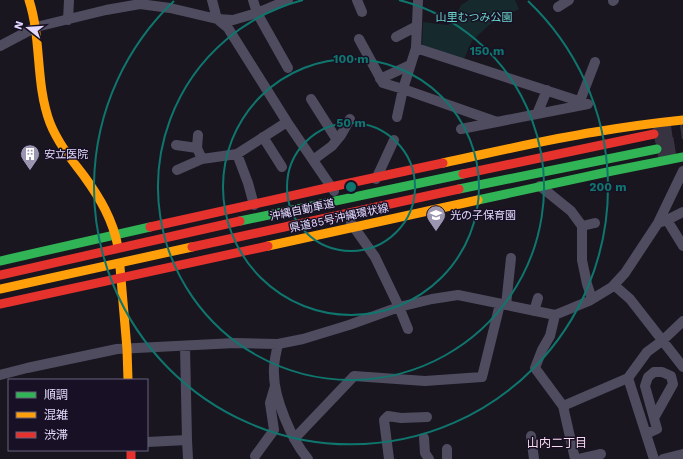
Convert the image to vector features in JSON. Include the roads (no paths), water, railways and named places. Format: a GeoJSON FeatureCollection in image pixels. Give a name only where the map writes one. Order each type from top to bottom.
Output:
{"type":"FeatureCollection","features":[{"type":"Feature","properties":{"kind":"main road"},"geometry":{"type":"LineString","coordinates":[[29,0],[36,27],[41,86],[51,125],[62,147],[94,190],[109,217],[116,236],[127,349],[128,379]]}},
{"type":"Feature","properties":{"kind":"main road"},"geometry":{"type":"LineString","coordinates":[[0,261],[570,136],[683,120]]}},
{"type":"Feature","properties":{"kind":"main road","name":"沖縄自動車道"},"geometry":{"type":"LineString","coordinates":[[0,275],[197,230],[654,134]]}},
{"type":"Feature","properties":{"kind":"main road","name":"沖縄自動車道"},"geometry":{"type":"LineString","coordinates":[[0,289],[357,210],[657,149]]}},
{"type":"Feature","properties":{"kind":"main road","name":"県道85号沖縄環状線"},"geometry":{"type":"LineString","coordinates":[[0,304],[612,170],[683,157]]}},
{"type":"Feature","properties":{"kind":"street"},"geometry":{"type":"LineString","coordinates":[[68,20],[69,0]]}},
{"type":"Feature","properties":{"kind":"street"},"geometry":{"type":"LineString","coordinates":[[212,0],[217,19],[228,28],[287,122],[332,189],[348,218],[375,257],[408,328]]}},
{"type":"Feature","properties":{"kind":"street"},"geometry":{"type":"LineString","coordinates":[[253,0],[257,12],[288,68]]}},
{"type":"Feature","properties":{"kind":"street"},"geometry":{"type":"LineString","coordinates":[[0,46],[36,27],[139,2],[217,19],[232,20],[288,0]]}},
{"type":"Feature","properties":{"kind":"street"},"geometry":{"type":"LineString","coordinates":[[357,0],[362,12]]}},
{"type":"Feature","properties":{"kind":"street"},"geometry":{"type":"LineString","coordinates":[[397,117],[403,89],[416,48],[418,0]]}},
{"type":"Feature","properties":{"kind":"street"},"geometry":{"type":"LineString","coordinates":[[558,7],[569,0]]}},
{"type":"Feature","properties":{"kind":"street"},"geometry":{"type":"LineString","coordinates":[[396,37],[417,26]]}},
{"type":"Feature","properties":{"kind":"street"},"geometry":{"type":"LineString","coordinates":[[358,39],[383,83],[497,122]]}},
{"type":"Feature","properties":{"kind":"street"},"geometry":{"type":"LineString","coordinates":[[416,48],[588,104],[461,129]]}},
{"type":"Feature","properties":{"kind":"street"},"geometry":{"type":"LineString","coordinates":[[580,101],[595,62]]}},
{"type":"Feature","properties":{"kind":"street"},"geometry":{"type":"LineString","coordinates":[[380,79],[410,65]]}},
{"type":"Feature","properties":{"kind":"street"},"geometry":{"type":"LineString","coordinates":[[537,114],[547,90]]}},
{"type":"Feature","properties":{"kind":"street"},"geometry":{"type":"LineString","coordinates":[[311,99],[337,140]]}},
{"type":"Feature","properties":{"kind":"street"},"geometry":{"type":"LineString","coordinates":[[313,160],[332,146],[341,135],[350,119]]}},
{"type":"Feature","properties":{"kind":"street"},"geometry":{"type":"LineString","coordinates":[[177,170],[202,159],[237,154],[287,122]]}},
{"type":"Feature","properties":{"kind":"street"},"geometry":{"type":"LineString","coordinates":[[198,135],[197,148],[202,159]]}},
{"type":"Feature","properties":{"kind":"street"},"geometry":{"type":"LineString","coordinates":[[263,137],[282,167]]}},
{"type":"Feature","properties":{"kind":"street"},"geometry":{"type":"LineString","coordinates":[[376,179],[394,140]]}},
{"type":"Feature","properties":{"kind":"street"},"geometry":{"type":"LineString","coordinates":[[176,145],[197,148]]}},
{"type":"Feature","properties":{"kind":"street"},"geometry":{"type":"LineString","coordinates":[[237,154],[248,183],[254,205]]}},
{"type":"Feature","properties":{"kind":"street"},"geometry":{"type":"LineString","coordinates":[[0,375],[117,349],[235,343],[278,344],[329,332],[399,307],[432,299],[458,295],[555,315],[592,299],[612,287],[625,274],[663,221],[683,171]]}},
{"type":"Feature","properties":{"kind":"street"},"geometry":{"type":"LineString","coordinates":[[540,186],[571,211],[582,226],[582,260],[592,299]]}},
{"type":"Feature","properties":{"kind":"street"},"geometry":{"type":"LineString","coordinates":[[663,221],[683,212]]}},
{"type":"Feature","properties":{"kind":"street"},"geometry":{"type":"LineString","coordinates":[[663,221],[683,246]]}},
{"type":"Feature","properties":{"kind":"street"},"geometry":{"type":"LineString","coordinates":[[582,226],[595,223]]}},
{"type":"Feature","properties":{"kind":"street"},"geometry":{"type":"LineString","coordinates":[[294,439],[354,376],[425,381],[482,377],[503,304],[512,258]]}},
{"type":"Feature","properties":{"kind":"street"},"geometry":{"type":"LineString","coordinates":[[614,285],[630,299],[683,367]]}},
{"type":"Feature","properties":{"kind":"street"},"geometry":{"type":"LineString","coordinates":[[534,311],[538,298]]}},
{"type":"Feature","properties":{"kind":"street"},"geometry":{"type":"LineString","coordinates":[[555,315],[550,336],[542,350],[535,368],[563,406],[575,459]]}},
{"type":"Feature","properties":{"kind":"street"},"geometry":{"type":"LineString","coordinates":[[563,406],[628,378],[647,352],[683,322]]}},
{"type":"Feature","properties":{"kind":"street"},"geometry":{"type":"LineString","coordinates":[[278,344],[273,373],[275,391],[294,439],[308,459]]}},
{"type":"Feature","properties":{"kind":"street"},"geometry":{"type":"LineString","coordinates":[[185,346],[188,459]]}},
{"type":"Feature","properties":{"kind":"street"},"geometry":{"type":"LineString","coordinates":[[628,378],[654,459]]}},
{"type":"Feature","properties":{"kind":"street"},"geometry":{"type":"LineString","coordinates":[[255,456],[274,430],[270,403],[275,386]]}},
{"type":"Feature","properties":{"kind":"street"},"geometry":{"type":"LineString","coordinates":[[388,459],[384,420],[388,416],[401,418],[428,417]]}},
{"type":"Feature","properties":{"kind":"street"},"geometry":{"type":"LineString","coordinates":[[646,434],[657,430],[654,418]]}},
{"type":"Feature","properties":{"kind":"street"},"geometry":{"type":"LineString","coordinates":[[532,436],[534,459]]}},
{"type":"Feature","properties":{"kind":"street"},"geometry":{"type":"LineString","coordinates":[[424,438],[425,453],[429,459]]}},
{"type":"Feature","properties":{"kind":"street"},"geometry":{"type":"LineString","coordinates":[[148,442],[187,440]]}},
{"type":"Feature","properties":{"kind":"street"},"geometry":{"type":"LineString","coordinates":[[579,459],[601,454]]}},
{"type":"Feature","properties":{"kind":"street"},"geometry":{"type":"LineString","coordinates":[[663,459],[683,454]]}},
{"type":"Feature","properties":{"kind":"tunnel"},"geometry":{"type":"LineString","coordinates":[[654,134],[683,130]]}},
{"type":"Feature","properties":{"kind":"tunnel"},"geometry":{"type":"LineString","coordinates":[[657,149],[683,145]]}},
{"type":"Feature","properties":{"kind":"place","name":"安立医院"},"geometry":{"type":"Point","coordinates":[30,171]}},
{"type":"Feature","properties":{"kind":"place","name":"光の子保育園"},"geometry":{"type":"Point","coordinates":[436,232]}},
{"type":"Feature","properties":{"kind":"district","name":"山内二丁目"},"geometry":{"type":"Point","coordinates":[557,443]}},
{"type":"Feature","properties":{"kind":"park label","name":"山里むつみ公園"},"geometry":{"type":"Point","coordinates":[474,17]}}]}
